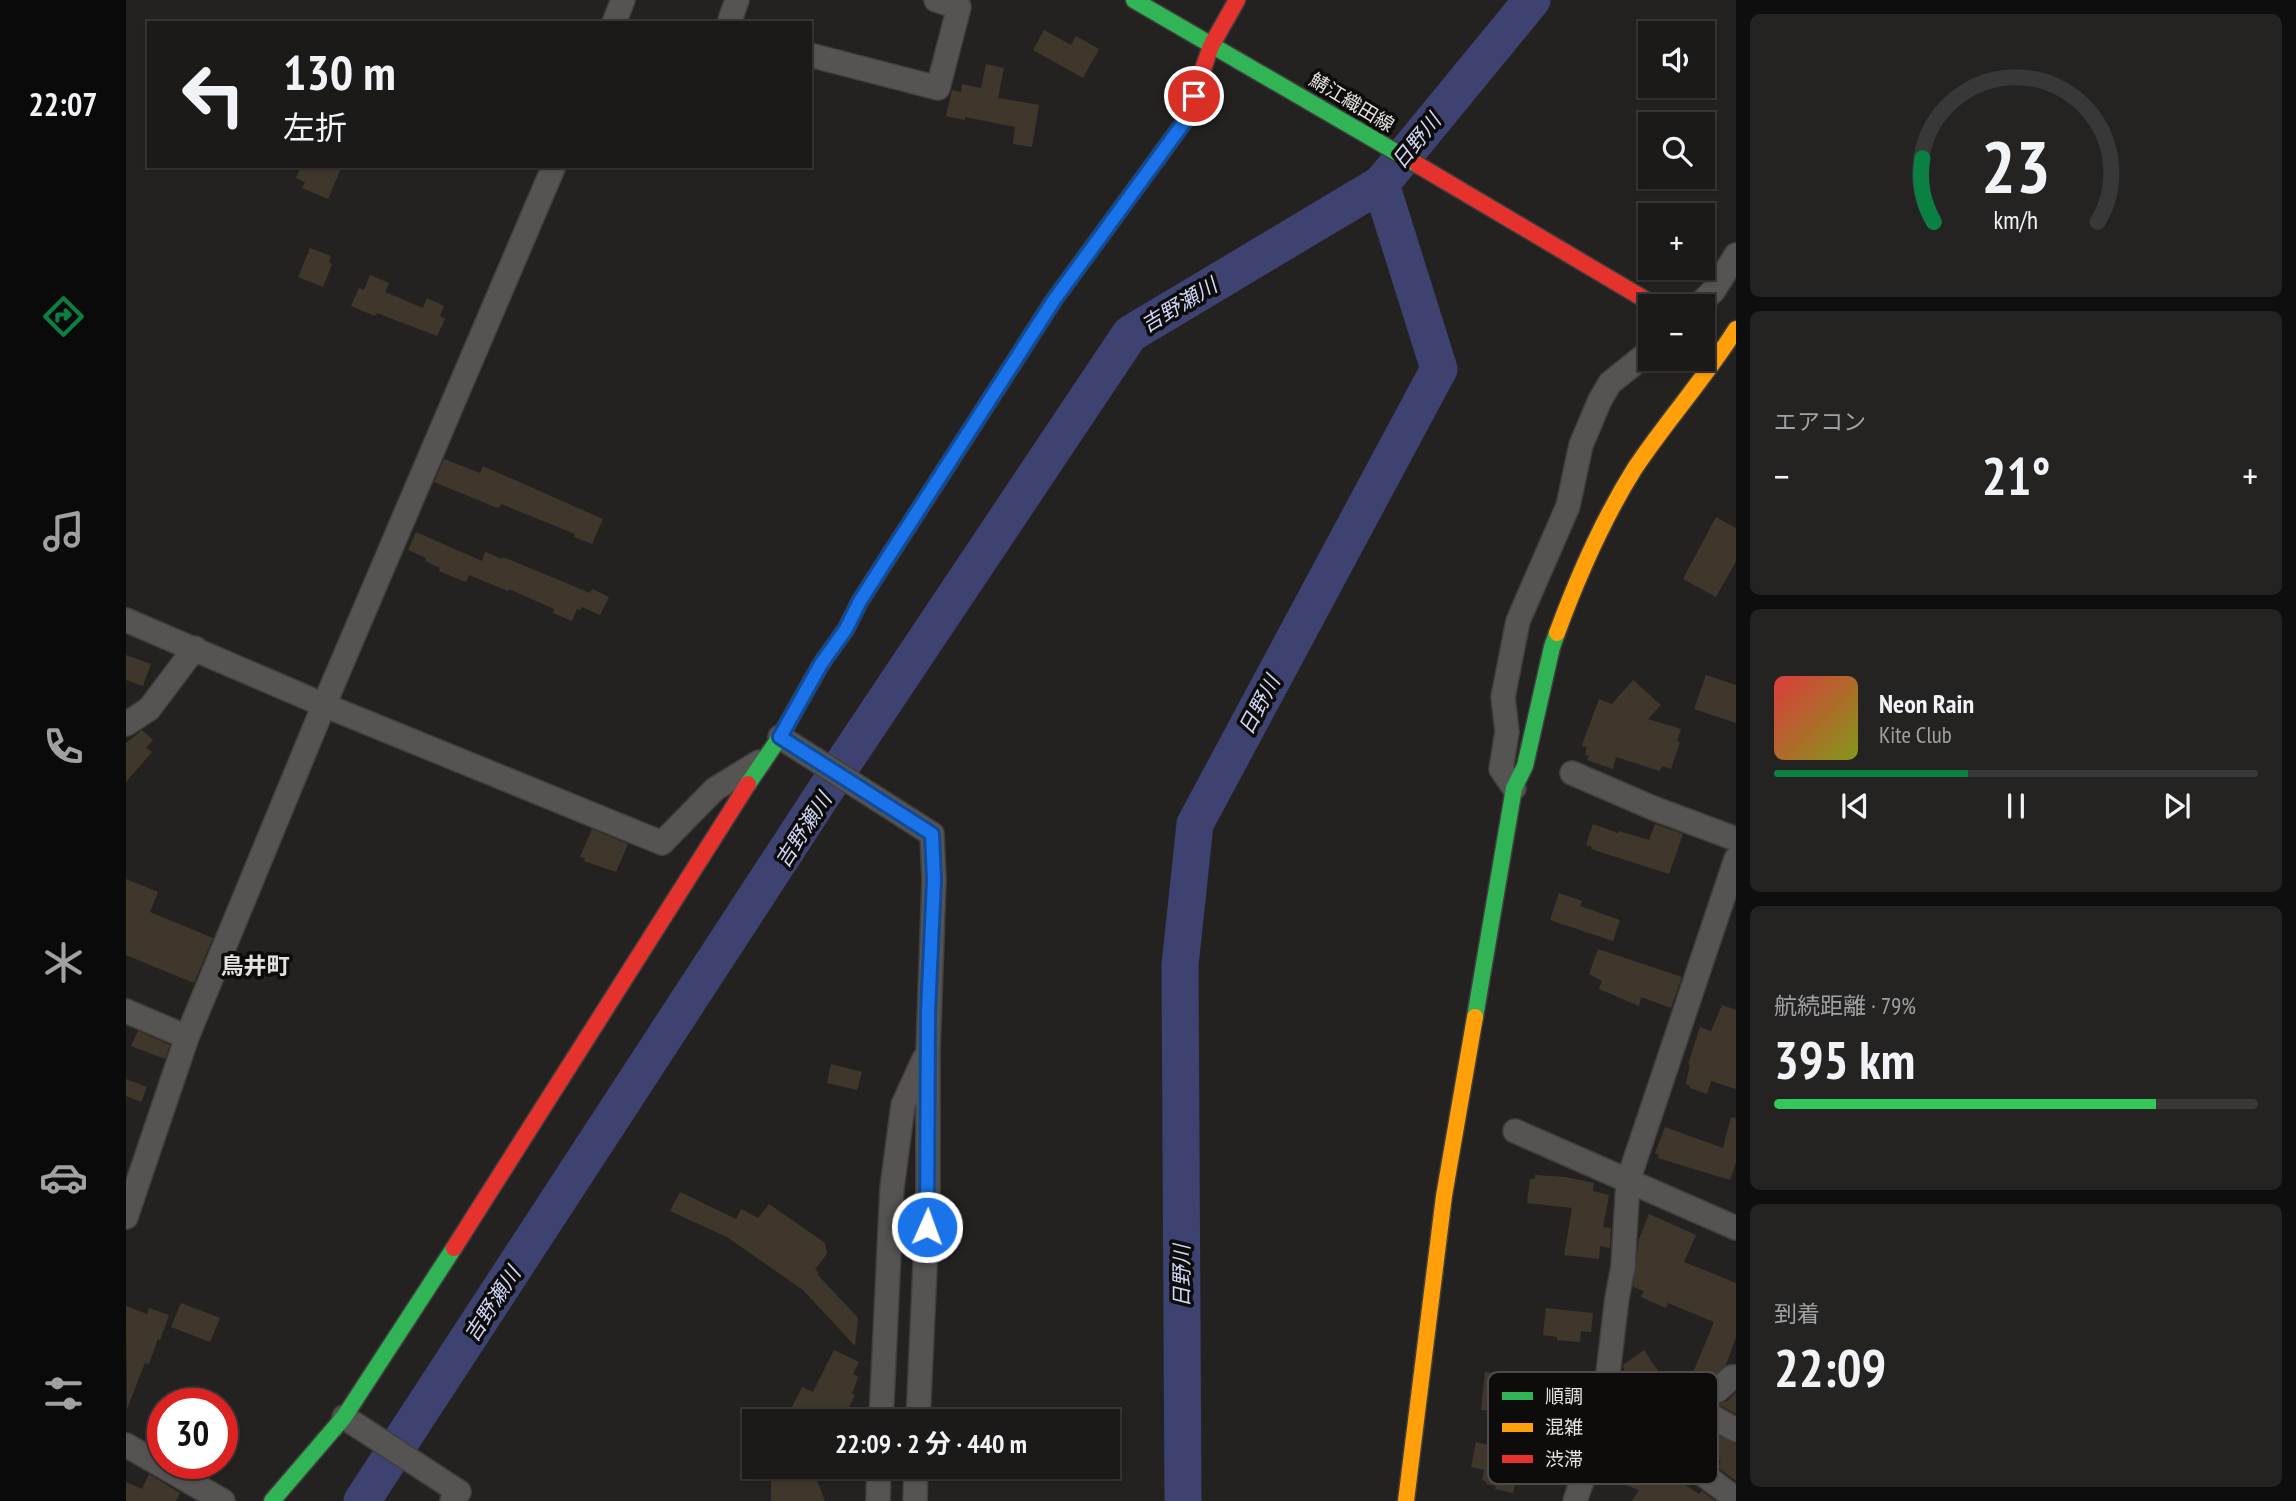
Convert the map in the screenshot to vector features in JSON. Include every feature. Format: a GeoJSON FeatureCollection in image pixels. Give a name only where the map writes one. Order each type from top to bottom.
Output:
{"type":"FeatureCollection","features":[{"type":"Feature","properties":{"kind":"street"},"geometry":{"type":"LineString","coordinates":[[615,21],[623,0]]}},
{"type":"Feature","properties":{"kind":"street"},"geometry":{"type":"LineString","coordinates":[[730,21],[737,0]]}},
{"type":"Feature","properties":{"kind":"street"},"geometry":{"type":"LineString","coordinates":[[812,56],[937,88],[959,7],[936,0]]}},
{"type":"Feature","properties":{"kind":"street","name":"鯖江織田線"},"geometry":{"type":"LineString","coordinates":[[1134,0],[1638,295]]}},
{"type":"Feature","properties":{"kind":"street"},"geometry":{"type":"LineString","coordinates":[[271,1501],[344,1417],[780,737],[821,664],[846,629],[860,601],[1054,300],[1185,121],[1212,45],[1237,0]]}},
{"type":"Feature","properties":{"kind":"street"},"geometry":{"type":"LineString","coordinates":[[126,1217],[187,1037],[324,705],[553,168]]}},
{"type":"Feature","properties":{"kind":"street"},"geometry":{"type":"LineString","coordinates":[[1710,294],[1736,255]]}},
{"type":"Feature","properties":{"kind":"street"},"geometry":{"type":"LineString","coordinates":[[1406,1501],[1444,1196],[1514,788],[1525,766],[1552,647],[1573,589],[1618,497],[1670,418],[1736,329]]}},
{"type":"Feature","properties":{"kind":"street"},"geometry":{"type":"LineString","coordinates":[[1514,788],[1501,769],[1507,732],[1503,697],[1518,621],[1569,506],[1581,445],[1600,400],[1610,383],[1638,361]]}},
{"type":"Feature","properties":{"kind":"street"},"geometry":{"type":"LineString","coordinates":[[126,620],[324,705],[662,843],[715,789],[764,759]]}},
{"type":"Feature","properties":{"kind":"street"},"geometry":{"type":"LineString","coordinates":[[126,724],[149,709],[195,648]]}},
{"type":"Feature","properties":{"kind":"street"},"geometry":{"type":"LineString","coordinates":[[780,737],[932,834],[934,880],[928,1051],[928,1200],[919,1409]]}},
{"type":"Feature","properties":{"kind":"street"},"geometry":{"type":"LineString","coordinates":[[1572,773],[1653,808],[1736,839]]}},
{"type":"Feature","properties":{"kind":"street"},"geometry":{"type":"LineString","coordinates":[[1609,1372],[1623,1267],[1628,1181],[1736,859]]}},
{"type":"Feature","properties":{"kind":"street"},"geometry":{"type":"LineString","coordinates":[[126,1011],[187,1037]]}},
{"type":"Feature","properties":{"kind":"street"},"geometry":{"type":"LineString","coordinates":[[882,1409],[892,1188],[903,1105],[928,1051]]}},
{"type":"Feature","properties":{"kind":"street"},"geometry":{"type":"LineString","coordinates":[[1515,1131],[1736,1228]]}},
{"type":"Feature","properties":{"kind":"street"},"geometry":{"type":"LineString","coordinates":[[344,1417],[456,1497]]}},
{"type":"Feature","properties":{"kind":"street"},"geometry":{"type":"LineString","coordinates":[[1718,1420],[1736,1430]]}},
{"type":"Feature","properties":{"kind":"street"},"geometry":{"type":"LineString","coordinates":[[126,1445],[223,1501]]}},
{"type":"Feature","properties":{"kind":"street"},"geometry":{"type":"LineString","coordinates":[[878,1501],[879,1479]]}},
{"type":"Feature","properties":{"kind":"street"},"geometry":{"type":"LineString","coordinates":[[915,1501],[916,1479]]}},
{"type":"Feature","properties":{"kind":"street"},"geometry":{"type":"LineString","coordinates":[[1575,1501],[1581,1484]]}},
{"type":"Feature","properties":{"kind":"street"},"geometry":{"type":"LineString","coordinates":[[1716,1484],[1736,1499]]}},
{"type":"Feature","properties":{"kind":"building"},"geometry":{"type":"Polygon","coordinates":[[[1044,30],[1071,45],[1076,36],[1099,49],[1083,78],[1033,50],[1044,30]]]}},
{"type":"Feature","properties":{"kind":"building"},"geometry":{"type":"Polygon","coordinates":[[[986,64],[1004,68],[998,98],[1039,105],[1032,147],[1013,144],[1015,127],[946,116],[952,90],[961,92],[962,84],[981,88],[986,64]]]}},
{"type":"Feature","properties":{"kind":"building"},"geometry":{"type":"Polygon","coordinates":[[[300,168],[341,168],[328,199],[302,188],[305,182],[296,178],[300,168]]]}},
{"type":"Feature","properties":{"kind":"building"},"geometry":{"type":"Polygon","coordinates":[[[310,248],[331,256],[329,262],[332,264],[323,287],[298,277],[310,248]]]}},
{"type":"Feature","properties":{"kind":"building"},"geometry":{"type":"Polygon","coordinates":[[[370,275],[389,283],[385,292],[423,308],[427,298],[444,306],[440,316],[445,319],[437,336],[351,306],[359,288],[364,290],[370,275]]]}},
{"type":"Feature","properties":{"kind":"building"},"geometry":{"type":"Polygon","coordinates":[[[444,459],[480,473],[483,466],[603,519],[592,544],[574,537],[575,534],[501,504],[499,508],[495,507],[434,482],[444,459]]]}},
{"type":"Feature","properties":{"kind":"building"},"geometry":{"type":"Polygon","coordinates":[[[1716,517],[1736,528],[1736,561],[1716,597],[1683,579],[1716,517]]]}},
{"type":"Feature","properties":{"kind":"building"},"geometry":{"type":"Polygon","coordinates":[[[416,532],[482,561],[485,552],[502,559],[503,557],[590,593],[592,589],[609,597],[600,615],[582,607],[577,609],[572,621],[553,613],[554,609],[509,589],[508,591],[469,575],[466,582],[439,571],[440,568],[425,561],[426,558],[408,550],[416,532]]]}},
{"type":"Feature","properties":{"kind":"building"},"geometry":{"type":"Polygon","coordinates":[[[126,655],[151,664],[143,686],[126,680],[126,655]]]}},
{"type":"Feature","properties":{"kind":"building"},"geometry":{"type":"Polygon","coordinates":[[[1706,675],[1736,685],[1736,723],[1694,709],[1706,675]]]}},
{"type":"Feature","properties":{"kind":"building"},"geometry":{"type":"Polygon","coordinates":[[[1633,680],[1661,705],[1648,719],[1681,729],[1677,741],[1680,742],[1671,769],[1662,766],[1660,771],[1616,757],[1613,769],[1587,760],[1587,747],[1582,746],[1599,699],[1612,704],[1633,680]]]}},
{"type":"Feature","properties":{"kind":"building"},"geometry":{"type":"Polygon","coordinates":[[[142,730],[153,740],[146,748],[152,752],[126,782],[126,743],[142,730]]]}},
{"type":"Feature","properties":{"kind":"building"},"geometry":{"type":"Polygon","coordinates":[[[1593,824],[1649,840],[1655,824],[1683,834],[1669,874],[1591,849],[1592,847],[1586,845],[1593,824]]]}},
{"type":"Feature","properties":{"kind":"building"},"geometry":{"type":"Polygon","coordinates":[[[592,829],[628,844],[616,872],[584,861],[585,858],[580,857],[592,829]]]}},
{"type":"Feature","properties":{"kind":"building"},"geometry":{"type":"Polygon","coordinates":[[[126,879],[158,892],[150,912],[213,938],[194,983],[126,955],[126,879]]]}},
{"type":"Feature","properties":{"kind":"building"},"geometry":{"type":"Polygon","coordinates":[[[1559,893],[1582,901],[1580,906],[1620,920],[1613,941],[1550,920],[1559,893]]]}},
{"type":"Feature","properties":{"kind":"building"},"geometry":{"type":"Polygon","coordinates":[[[1598,949],[1682,977],[1671,1008],[1641,997],[1639,1006],[1599,989],[1602,981],[1589,974],[1598,949]]]}},
{"type":"Feature","properties":{"kind":"building"},"geometry":{"type":"Polygon","coordinates":[[[1722,1005],[1736,1010],[1736,1089],[1711,1081],[1707,1094],[1686,1084],[1688,1064],[1700,1027],[1711,1031],[1722,1005]]]}},
{"type":"Feature","properties":{"kind":"building"},"geometry":{"type":"Polygon","coordinates":[[[138,1031],[170,1045],[165,1059],[131,1046],[138,1031]]]}},
{"type":"Feature","properties":{"kind":"building"},"geometry":{"type":"Polygon","coordinates":[[[831,1064],[862,1072],[857,1090],[827,1083],[831,1064]]]}},
{"type":"Feature","properties":{"kind":"building"},"geometry":{"type":"Polygon","coordinates":[[[126,1079],[147,1087],[141,1102],[126,1096],[126,1079]]]}},
{"type":"Feature","properties":{"kind":"building"},"geometry":{"type":"Polygon","coordinates":[[[1731,1117],[1736,1118],[1736,1162],[1730,1180],[1658,1158],[1659,1155],[1655,1153],[1665,1127],[1723,1148],[1731,1117]]]}},
{"type":"Feature","properties":{"kind":"building"},"geometry":{"type":"Polygon","coordinates":[[[1535,1175],[1594,1183],[1593,1191],[1609,1195],[1603,1227],[1611,1228],[1610,1248],[1600,1246],[1599,1259],[1564,1255],[1572,1208],[1527,1203],[1530,1179],[1535,1179],[1535,1175]]]}},
{"type":"Feature","properties":{"kind":"building"},"geometry":{"type":"Polygon","coordinates":[[[680,1192],[736,1219],[741,1209],[758,1218],[769,1204],[825,1243],[827,1254],[815,1269],[858,1318],[855,1346],[803,1290],[727,1237],[670,1211],[680,1192]]]}},
{"type":"Feature","properties":{"kind":"building"},"geometry":{"type":"Polygon","coordinates":[[[1649,1214],[1696,1235],[1684,1262],[1736,1283],[1736,1337],[1726,1365],[1718,1373],[1693,1372],[1714,1322],[1668,1303],[1666,1308],[1641,1297],[1644,1291],[1633,1287],[1639,1239],[1649,1214]]]}},
{"type":"Feature","properties":{"kind":"building"},"geometry":{"type":"Polygon","coordinates":[[[181,1303],[220,1318],[210,1342],[171,1327],[181,1303]]]}},
{"type":"Feature","properties":{"kind":"building"},"geometry":{"type":"Polygon","coordinates":[[[126,1306],[147,1314],[149,1308],[169,1315],[149,1364],[145,1363],[127,1409],[126,1306]]]}},
{"type":"Feature","properties":{"kind":"building"},"geometry":{"type":"Polygon","coordinates":[[[1546,1308],[1593,1313],[1591,1332],[1581,1331],[1580,1342],[1557,1340],[1557,1337],[1543,1335],[1546,1308]]]}},
{"type":"Feature","properties":{"kind":"building"},"geometry":{"type":"Polygon","coordinates":[[[834,1350],[859,1362],[853,1374],[858,1377],[852,1394],[855,1395],[848,1409],[791,1409],[802,1387],[813,1392],[834,1350]]]}},
{"type":"Feature","properties":{"kind":"building"},"geometry":{"type":"Polygon","coordinates":[[[1644,1350],[1659,1372],[1624,1372],[1623,1365],[1644,1350]]]}},
{"type":"Feature","properties":{"kind":"building"},"geometry":{"type":"Polygon","coordinates":[[[1485,1372],[1488,1372],[1488,1411],[1481,1410],[1485,1372]]]}},
{"type":"Feature","properties":{"kind":"building"},"geometry":{"type":"Polygon","coordinates":[[[1736,1392],[1736,1414],[1718,1405],[1727,1401],[1736,1392]]]}},
{"type":"Feature","properties":{"kind":"building"},"geometry":{"type":"Polygon","coordinates":[[[1718,1435],[1736,1444],[1736,1481],[1718,1468],[1721,1461],[1718,1459],[1718,1435]]]}},
{"type":"Feature","properties":{"kind":"building"},"geometry":{"type":"Polygon","coordinates":[[[1476,1442],[1488,1445],[1488,1484],[1515,1484],[1513,1493],[1486,1484],[1487,1482],[1482,1480],[1484,1470],[1471,1467],[1476,1442]]]}},
{"type":"Feature","properties":{"kind":"building"},"geometry":{"type":"Polygon","coordinates":[[[147,1478],[157,1479],[180,1493],[176,1501],[126,1501],[126,1482],[142,1489],[147,1478]]]}},
{"type":"Feature","properties":{"kind":"building"},"geometry":{"type":"Polygon","coordinates":[[[771,1479],[817,1479],[825,1501],[771,1501],[771,1479]]]}},
{"type":"Feature","properties":{"kind":"building"},"geometry":{"type":"Polygon","coordinates":[[[1623,1484],[1684,1484],[1699,1494],[1702,1491],[1715,1501],[1632,1501],[1639,1490],[1623,1484]]]}},
{"type":"Feature","properties":{"kind":"waterway","name":"吉野瀬川"},"geometry":{"type":"LineString","coordinates":[[362,1501],[836,774],[1130,334],[1381,184],[1532,0]]}},
{"type":"Feature","properties":{"kind":"waterway","name":"日野川"},"geometry":{"type":"LineString","coordinates":[[1183,1501],[1180,965],[1195,824],[1439,369],[1381,184]]}},
{"type":"Feature","properties":{"kind":"traffic: fast"},"geometry":{"type":"LineString","coordinates":[[1134,0],[1418,165]]}},
{"type":"Feature","properties":{"kind":"traffic: fast"},"geometry":{"type":"LineString","coordinates":[[748,784],[780,737],[821,664],[846,629],[860,601],[944,471]]}},
{"type":"Feature","properties":{"kind":"traffic: fast"},"geometry":{"type":"LineString","coordinates":[[1475,1017],[1514,788],[1525,766],[1557,633]]}},
{"type":"Feature","properties":{"kind":"traffic: fast"},"geometry":{"type":"LineString","coordinates":[[272,1501],[344,1417],[454,1248]]}},
{"type":"Feature","properties":{"kind":"traffic: slow"},"geometry":{"type":"LineString","coordinates":[[944,471],[1054,300],[1141,181]]}},
{"type":"Feature","properties":{"kind":"traffic: slow"},"geometry":{"type":"LineString","coordinates":[[1557,633],[1592,548],[1623,487],[1736,329]]}},
{"type":"Feature","properties":{"kind":"traffic: slow"},"geometry":{"type":"LineString","coordinates":[[1406,1501],[1444,1196],[1475,1017]]}},
{"type":"Feature","properties":{"kind":"traffic: jam"},"geometry":{"type":"LineString","coordinates":[[1141,181],[1185,121],[1211,46],[1237,0]]}},
{"type":"Feature","properties":{"kind":"traffic: jam"},"geometry":{"type":"LineString","coordinates":[[1418,165],[1638,295]]}},
{"type":"Feature","properties":{"kind":"traffic: jam"},"geometry":{"type":"LineString","coordinates":[[454,1248],[748,784]]}},
{"type":"Feature","properties":{"kind":"district","name":"鳥井町"},"geometry":{"type":"Point","coordinates":[255,965]}},
{"type":"Feature","properties":{"kind":"route"},"geometry":{"type":"LineString","coordinates":[[927,1227],[928,1012],[934,880],[932,834],[780,737],[821,664],[846,629],[860,601],[1054,300],[1185,121],[1194,96]]}}]}
